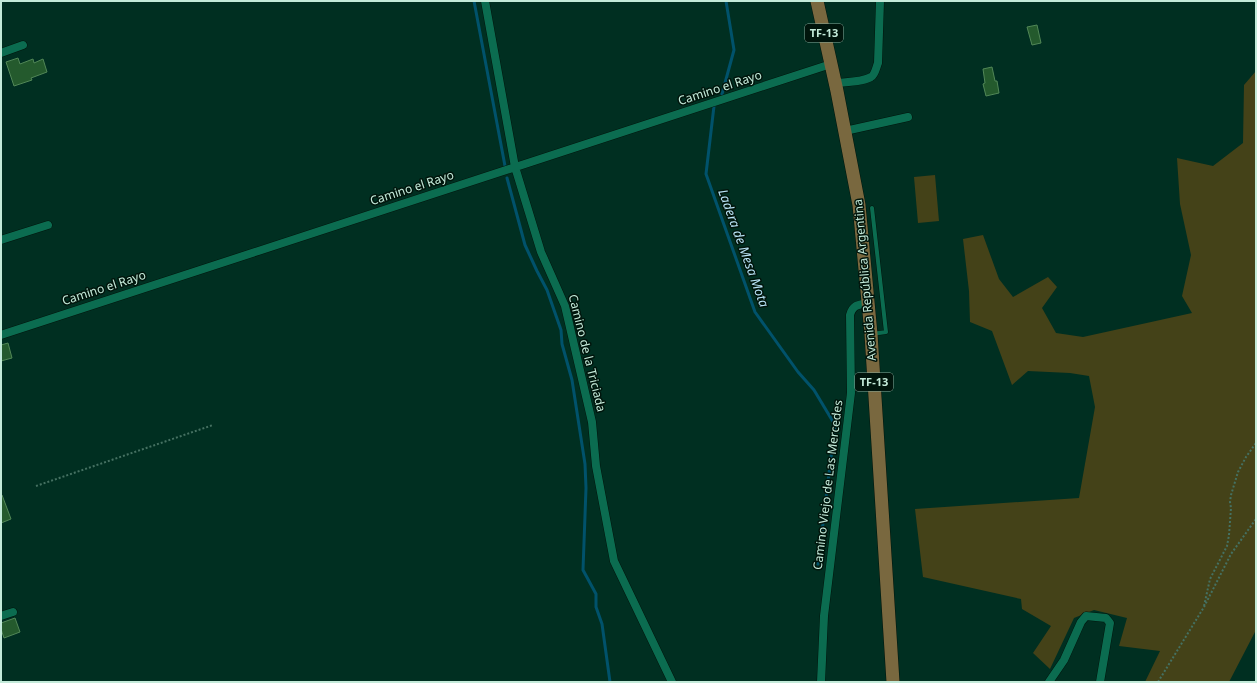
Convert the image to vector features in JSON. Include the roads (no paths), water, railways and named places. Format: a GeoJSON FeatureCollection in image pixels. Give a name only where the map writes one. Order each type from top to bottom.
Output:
{"type":"FeatureCollection","features":[{"type":"Feature","properties":{"kind":"main road","name":"Avenida República Argentina"},"geometry":{"type":"LineString","coordinates":[[817,1],[836,83],[859,205],[871,334],[893,682]]}},
{"type":"Feature","properties":{"kind":"street","name":"Camino de la Triciada"},"geometry":{"type":"LineString","coordinates":[[485,1],[514,167],[541,252],[565,306],[592,422],[596,466],[614,561],[672,682]]}},
{"type":"Feature","properties":{"kind":"street"},"geometry":{"type":"LineString","coordinates":[[836,83],[866,79],[872,77],[876,71],[878,63],[880,1]]}},
{"type":"Feature","properties":{"kind":"street"},"geometry":{"type":"LineString","coordinates":[[1,53],[23,45]]}},
{"type":"Feature","properties":{"kind":"street","name":"Camino el Rayo"},"geometry":{"type":"LineString","coordinates":[[1,335],[831,64]]}},
{"type":"Feature","properties":{"kind":"street"},"geometry":{"type":"LineString","coordinates":[[845,131],[908,117]]}},
{"type":"Feature","properties":{"kind":"street"},"geometry":{"type":"LineString","coordinates":[[1,240],[48,225]]}},
{"type":"Feature","properties":{"kind":"street","name":"Camino Viejo de Las Mercedes"},"geometry":{"type":"LineString","coordinates":[[821,682],[824,616],[851,393],[850,315],[852,309],[856,305],[868,303]]}},
{"type":"Feature","properties":{"kind":"street"},"geometry":{"type":"LineString","coordinates":[[1,616],[13,612]]}},
{"type":"Feature","properties":{"kind":"street"},"geometry":{"type":"LineString","coordinates":[[1049,682],[1064,660],[1081,622],[1086,616],[1106,618],[1110,623],[1100,682]]}},
{"type":"Feature","properties":{"kind":"lane"},"geometry":{"type":"LineString","coordinates":[[871,334],[886,332],[872,208]]}},
{"type":"Feature","properties":{"kind":"waterway"},"geometry":{"type":"LineString","coordinates":[[474,1],[505,166]]}},
{"type":"Feature","properties":{"kind":"waterway","name":"Ladera de Mesa Mota"},"geometry":{"type":"LineString","coordinates":[[722,94],[734,50],[726,1]]}},
{"type":"Feature","properties":{"kind":"waterway","name":"Ladera de Mesa Mota"},"geometry":{"type":"LineString","coordinates":[[714,106],[706,174],[755,312],[798,372],[814,390],[835,425],[818,564]]}},
{"type":"Feature","properties":{"kind":"waterway"},"geometry":{"type":"LineString","coordinates":[[507,178],[525,245],[547,290],[561,330],[562,344],[572,380],[585,464],[586,488],[583,570],[596,594],[596,607],[602,624],[610,682]]}}]}
